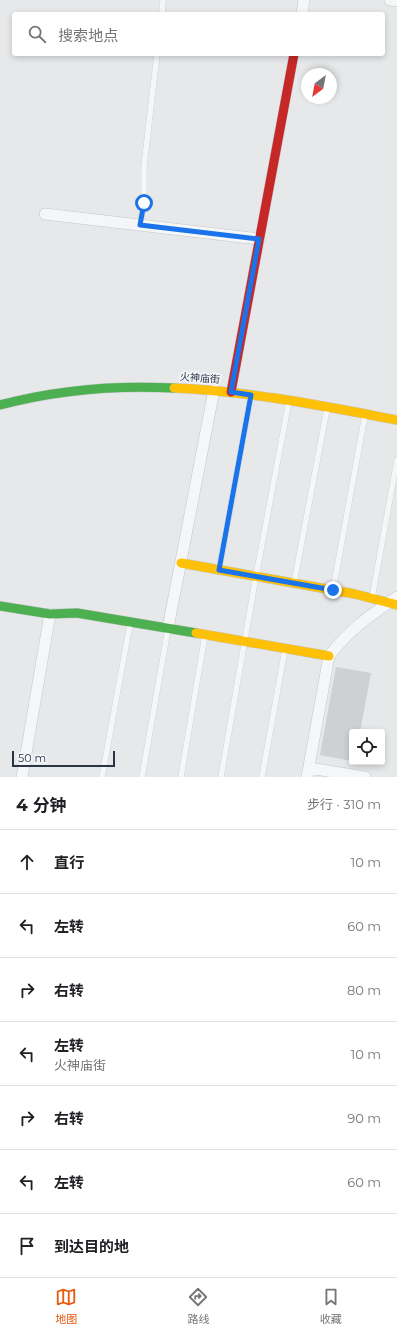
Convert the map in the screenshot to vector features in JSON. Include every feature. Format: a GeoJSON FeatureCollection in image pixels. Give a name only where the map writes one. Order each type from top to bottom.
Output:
{"type":"FeatureCollection","features":[{"type":"Feature","properties":{"kind":"street"},"geometry":{"type":"LineString","coordinates":[[302,12],[304,0]]}},
{"type":"Feature","properties":{"kind":"street"},"geometry":{"type":"LineString","coordinates":[[390,0],[397,1]]}},
{"type":"Feature","properties":{"kind":"street"},"geometry":{"type":"LineString","coordinates":[[231,392],[294,56]]}},
{"type":"Feature","properties":{"kind":"street"},"geometry":{"type":"LineString","coordinates":[[45,214],[259,239]]}},
{"type":"Feature","properties":{"kind":"street","name":"火神庙街"},"geometry":{"type":"LineString","coordinates":[[0,405],[52,394],[101,389],[166,387],[231,392],[397,420]]}},
{"type":"Feature","properties":{"kind":"street"},"geometry":{"type":"LineString","coordinates":[[168,628],[214,390]]}},
{"type":"Feature","properties":{"kind":"street"},"geometry":{"type":"LineString","coordinates":[[181,563],[394,602]]}},
{"type":"Feature","properties":{"kind":"street"},"geometry":{"type":"LineString","coordinates":[[365,777],[308,772],[329,656],[340,642],[357,625],[394,602]]}},
{"type":"Feature","properties":{"kind":"street"},"geometry":{"type":"LineString","coordinates":[[0,606],[50,614],[77,612],[329,656]]}},
{"type":"Feature","properties":{"kind":"street"},"geometry":{"type":"LineString","coordinates":[[22,777],[50,614]]}},
{"type":"Feature","properties":{"kind":"lane"},"geometry":{"type":"LineString","coordinates":[[162,12],[163,0]]}},
{"type":"Feature","properties":{"kind":"lane"},"geometry":{"type":"LineString","coordinates":[[140,225],[144,203],[144,166],[157,56]]}},
{"type":"Feature","properties":{"kind":"lane"},"geometry":{"type":"LineString","coordinates":[[219,570],[251,395]]}},
{"type":"Feature","properties":{"kind":"lane"},"geometry":{"type":"LineString","coordinates":[[221,777],[244,642],[289,401]]}},
{"type":"Feature","properties":{"kind":"lane"},"geometry":{"type":"LineString","coordinates":[[294,583],[327,408]]}},
{"type":"Feature","properties":{"kind":"lane"},"geometry":{"type":"LineString","coordinates":[[333,590],[365,414]]}},
{"type":"Feature","properties":{"kind":"lane"},"geometry":{"type":"LineString","coordinates":[[372,599],[397,460]]}},
{"type":"Feature","properties":{"kind":"lane"},"geometry":{"type":"LineString","coordinates":[[102,777],[131,622]]}},
{"type":"Feature","properties":{"kind":"lane"},"geometry":{"type":"LineString","coordinates":[[142,777],[168,628]]}},
{"type":"Feature","properties":{"kind":"lane"},"geometry":{"type":"LineString","coordinates":[[181,777],[206,635]]}},
{"type":"Feature","properties":{"kind":"lane"},"geometry":{"type":"LineString","coordinates":[[262,777],[285,648]]}},
{"type":"Feature","properties":{"kind":"building"},"geometry":{"type":"Polygon","coordinates":[[[336,667],[371,673],[361,729],[349,729],[349,760],[320,755],[336,667]]]}},
{"type":"Feature","properties":{"kind":"traffic: fast"},"geometry":{"type":"LineString","coordinates":[[0,405],[64,392],[130,387],[174,388]]}},
{"type":"Feature","properties":{"kind":"traffic: fast"},"geometry":{"type":"LineString","coordinates":[[0,606],[50,614],[77,613],[196,633]]}},
{"type":"Feature","properties":{"kind":"traffic: slow"},"geometry":{"type":"LineString","coordinates":[[174,388],[230,392],[258,396],[397,420]]}},
{"type":"Feature","properties":{"kind":"traffic: slow"},"geometry":{"type":"LineString","coordinates":[[181,563],[355,594],[397,605]]}},
{"type":"Feature","properties":{"kind":"traffic: slow"},"geometry":{"type":"LineString","coordinates":[[196,633],[329,656]]}},
{"type":"Feature","properties":{"kind":"traffic: jam"},"geometry":{"type":"LineString","coordinates":[[231,392],[294,56]]}},
{"type":"Feature","properties":{"kind":"route"},"geometry":{"type":"LineString","coordinates":[[144,203],[140,225],[259,239],[231,392],[251,395],[219,570],[333,590]]}}]}
